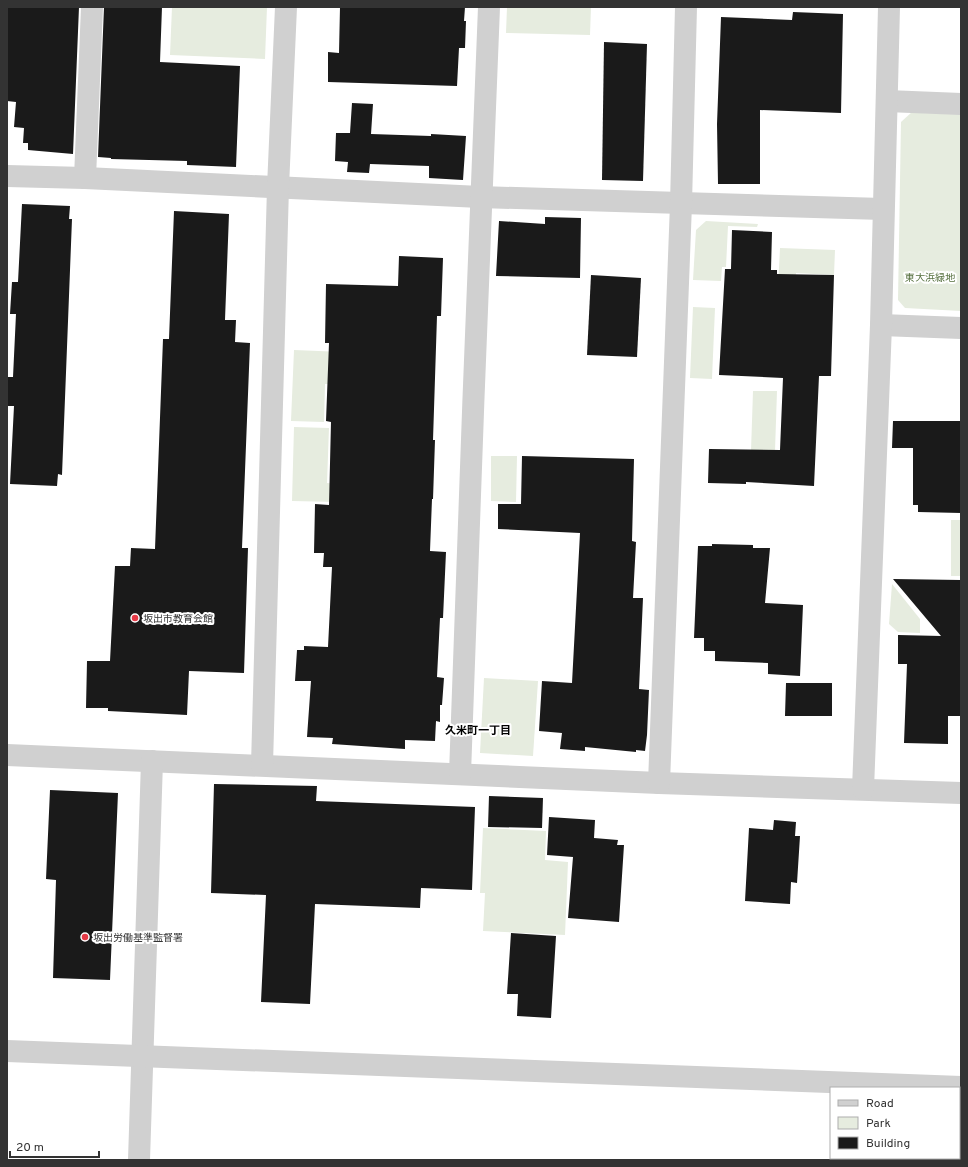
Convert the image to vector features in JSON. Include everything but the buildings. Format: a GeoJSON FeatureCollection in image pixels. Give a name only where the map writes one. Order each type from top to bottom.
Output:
{"type":"FeatureCollection","features":[{"type":"Feature","properties":{"kind":"street"},"geometry":{"type":"LineString","coordinates":[[85,178],[92,7]]}},
{"type":"Feature","properties":{"kind":"street"},"geometry":{"type":"LineString","coordinates":[[262,766],[278,187],[286,7]]}},
{"type":"Feature","properties":{"kind":"street"},"geometry":{"type":"LineString","coordinates":[[460,774],[471,496],[480,197],[490,7]]}},
{"type":"Feature","properties":{"kind":"street"},"geometry":{"type":"LineString","coordinates":[[659,782],[681,204],[686,7]]}},
{"type":"Feature","properties":{"kind":"street"},"geometry":{"type":"LineString","coordinates":[[863,789],[881,325],[889,7]]}},
{"type":"Feature","properties":{"kind":"street"},"geometry":{"type":"LineString","coordinates":[[887,101],[961,104]]}},
{"type":"Feature","properties":{"kind":"street"},"geometry":{"type":"LineString","coordinates":[[7,176],[85,178],[480,197],[883,209]]}},
{"type":"Feature","properties":{"kind":"street"},"geometry":{"type":"LineString","coordinates":[[881,325],[961,328]]}},
{"type":"Feature","properties":{"kind":"street"},"geometry":{"type":"LineString","coordinates":[[7,755],[961,793]]}},
{"type":"Feature","properties":{"kind":"street"},"geometry":{"type":"LineString","coordinates":[[139,1160],[152,761]]}},
{"type":"Feature","properties":{"kind":"street"},"geometry":{"type":"LineString","coordinates":[[7,1051],[961,1087]]}},
{"type":"Feature","properties":{"kind":"green space"},"geometry":{"type":"Polygon","coordinates":[[[172,7],[267,7],[265,59],[170,55],[172,7]]]}},
{"type":"Feature","properties":{"kind":"green space"},"geometry":{"type":"Polygon","coordinates":[[[507,7],[591,7],[590,35],[506,33],[507,7]]]}},
{"type":"Feature","properties":{"kind":"green space","name":"東大浜緑地"},"geometry":{"type":"Polygon","coordinates":[[[912,112],[961,113],[961,311],[905,308],[898,300],[901,122],[912,112]]]}},
{"type":"Feature","properties":{"kind":"green space"},"geometry":{"type":"Polygon","coordinates":[[[706,221],[758,224],[757,227],[728,226],[726,267],[722,267],[721,281],[693,280],[696,230],[706,221]]]}},
{"type":"Feature","properties":{"kind":"green space"},"geometry":{"type":"Polygon","coordinates":[[[780,248],[835,250],[834,275],[796,273],[791,376],[777,308],[780,248]]]}},
{"type":"Feature","properties":{"kind":"green space"},"geometry":{"type":"Polygon","coordinates":[[[693,307],[715,308],[712,379],[690,378],[693,307]]]}},
{"type":"Feature","properties":{"kind":"green space"},"geometry":{"type":"Polygon","coordinates":[[[294,350],[343,352],[332,384],[325,384],[324,422],[291,421],[294,350]]]}},
{"type":"Feature","properties":{"kind":"green space"},"geometry":{"type":"Polygon","coordinates":[[[753,391],[777,391],[774,481],[750,481],[753,391]]]}},
{"type":"Feature","properties":{"kind":"green space"},"geometry":{"type":"Polygon","coordinates":[[[294,427],[329,428],[327,483],[338,484],[337,502],[292,501],[294,427]]]}},
{"type":"Feature","properties":{"kind":"green space"},"geometry":{"type":"Polygon","coordinates":[[[491,456],[517,456],[516,502],[491,501],[491,456]]]}},
{"type":"Feature","properties":{"kind":"green space"},"geometry":{"type":"Polygon","coordinates":[[[951,520],[961,520],[961,576],[951,576],[951,520]]]}},
{"type":"Feature","properties":{"kind":"green space"},"geometry":{"type":"Polygon","coordinates":[[[892,584],[920,619],[920,633],[898,632],[889,624],[892,584]]]}},
{"type":"Feature","properties":{"kind":"green space"},"geometry":{"type":"Polygon","coordinates":[[[484,678],[538,681],[533,756],[480,753],[484,678]]]}},
{"type":"Feature","properties":{"kind":"green space"},"geometry":{"type":"Polygon","coordinates":[[[483,828],[546,831],[545,860],[568,862],[565,935],[483,931],[485,893],[480,893],[483,828]]]}},
{"type":"Feature","properties":{"kind":"place","name":"坂出市教育会館"},"geometry":{"type":"Point","coordinates":[135,618]}},
{"type":"Feature","properties":{"kind":"place","name":"坂出労働基準監督署"},"geometry":{"type":"Point","coordinates":[85,937]}},
{"type":"Feature","properties":{"kind":"district","name":"久米町一丁目"},"geometry":{"type":"Point","coordinates":[478,730]}}]}
